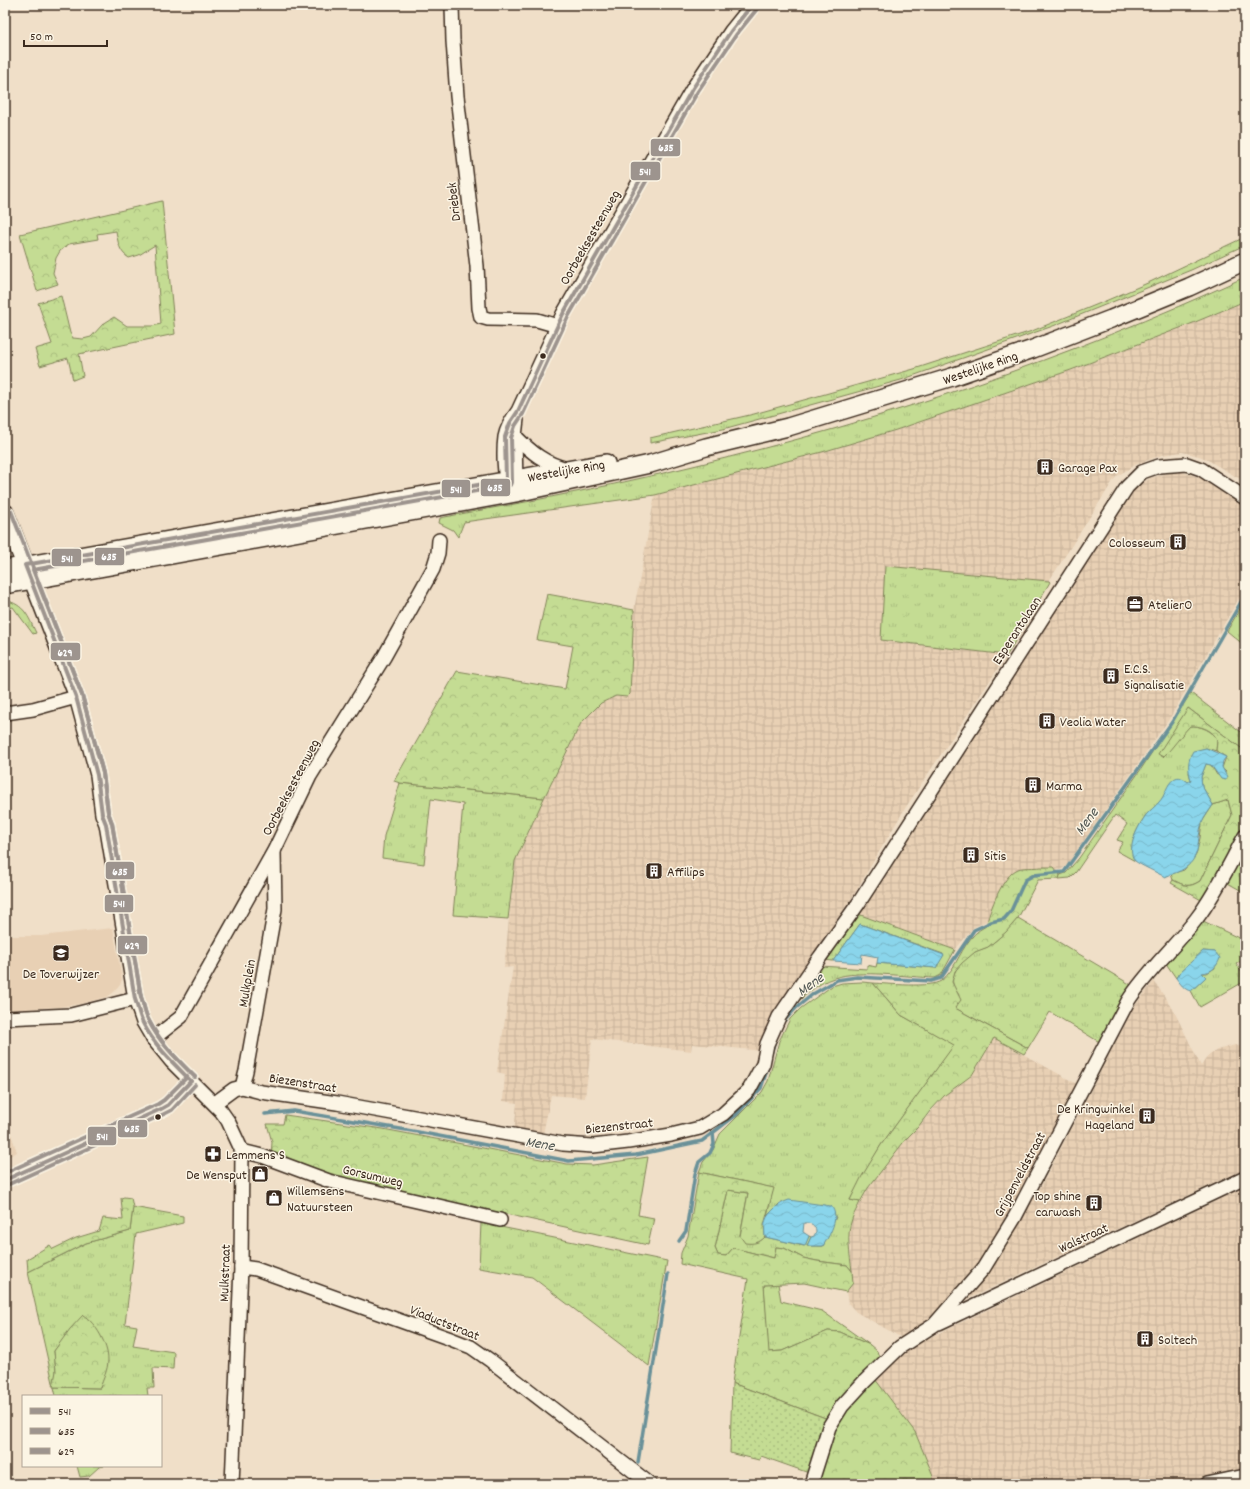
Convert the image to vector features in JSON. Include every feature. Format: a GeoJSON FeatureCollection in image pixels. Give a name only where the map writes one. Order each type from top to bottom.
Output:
{"type":"FeatureCollection","features":[{"type":"Feature","properties":{"kind":"main road","name":"Westelijke Ring"},"geometry":{"type":"LineString","coordinates":[[28,573],[650,464],[706,447],[788,427],[952,377],[1025,352],[1168,295],[1245,261]]}},
{"type":"Feature","properties":{"kind":"main road","name":"Westelijke Ring"},"geometry":{"type":"LineString","coordinates":[[512,487],[570,469],[646,455],[706,447]]}},
{"type":"Feature","properties":{"kind":"main road"},"geometry":{"type":"LineString","coordinates":[[5,513],[28,573]]}},
{"type":"Feature","properties":{"kind":"main road"},"geometry":{"type":"LineString","coordinates":[[5,569],[28,573]]}},
{"type":"Feature","properties":{"kind":"main road"},"geometry":{"type":"LineString","coordinates":[[5,585],[28,573]]}},
{"type":"Feature","properties":{"kind":"street","name":"Driebek"},"geometry":{"type":"LineString","coordinates":[[452,5],[457,96],[477,266],[479,308],[481,316],[488,319],[537,320],[558,326]]}},
{"type":"Feature","properties":{"kind":"street","name":"Oorbeeksesteenweg"},"geometry":{"type":"LineString","coordinates":[[512,487],[505,437],[510,423],[518,411],[563,314],[693,88],[731,31],[752,5]]}},
{"type":"Feature","properties":{"kind":"street","name":"Oorbeeksesteenweg"},"geometry":{"type":"LineString","coordinates":[[512,487],[518,411]]}},
{"type":"Feature","properties":{"kind":"street"},"geometry":{"type":"LineString","coordinates":[[515,436],[526,447],[546,462],[554,466],[570,469]]}},
{"type":"Feature","properties":{"kind":"street","name":"Esperantolaan"},"geometry":{"type":"LineString","coordinates":[[858,904],[1127,487],[1142,472],[1159,466],[1187,464],[1201,469],[1245,498]]}},
{"type":"Feature","properties":{"kind":"street","name":"Oorbeeksesteenweg"},"geometry":{"type":"LineString","coordinates":[[153,1039],[181,1017],[274,851],[310,776],[384,657],[433,569],[438,554],[439,540]]}},
{"type":"Feature","properties":{"kind":"street","name":"Mulkstraat"},"geometry":{"type":"LineString","coordinates":[[28,573],[76,697],[98,775],[102,814],[106,824],[135,999],[143,1022],[153,1039],[171,1061],[215,1103],[228,1121],[242,1151],[241,1267],[232,1484]]}},
{"type":"Feature","properties":{"kind":"street"},"geometry":{"type":"LineString","coordinates":[[5,713],[33,709],[76,697]]}},
{"type":"Feature","properties":{"kind":"street","name":"Grijpenveldstraat"},"geometry":{"type":"LineString","coordinates":[[811,1484],[829,1427],[842,1406],[900,1347],[934,1325],[983,1269],[1015,1217],[1128,1001],[1146,975],[1189,928],[1209,902],[1245,836]]}},
{"type":"Feature","properties":{"kind":"street","name":"Mulkplein"},"geometry":{"type":"LineString","coordinates":[[242,1087],[275,909],[274,851]]}},
{"type":"Feature","properties":{"kind":"street","name":"Biezenstraat"},"geometry":{"type":"LineString","coordinates":[[242,1087],[261,1092],[337,1103],[563,1144],[593,1146],[628,1142],[671,1135],[700,1128],[723,1114],[749,1090],[763,1064],[767,1044],[779,1017],[820,956],[858,904]]}},
{"type":"Feature","properties":{"kind":"street"},"geometry":{"type":"LineString","coordinates":[[5,1018],[71,1015],[135,999]]}},
{"type":"Feature","properties":{"kind":"street"},"geometry":{"type":"LineString","coordinates":[[5,1180],[161,1109],[191,1081]]}},
{"type":"Feature","properties":{"kind":"street"},"geometry":{"type":"LineString","coordinates":[[215,1103],[234,1089],[242,1087]]}},
{"type":"Feature","properties":{"kind":"street","name":"Gorsumweg"},"geometry":{"type":"LineString","coordinates":[[242,1151],[262,1156],[328,1181],[500,1220]]}},
{"type":"Feature","properties":{"kind":"street","name":"Walstraat"},"geometry":{"type":"LineString","coordinates":[[934,1325],[1245,1178]]}},
{"type":"Feature","properties":{"kind":"street","name":"Viaductstraat"},"geometry":{"type":"LineString","coordinates":[[241,1267],[256,1269],[448,1338],[471,1348],[497,1366],[650,1484]]}},
{"type":"Feature","properties":{"kind":"street"},"geometry":{"type":"LineString","coordinates":[[1208,1484],[1245,1476]]}},
{"type":"Feature","properties":{"kind":"shaded area"},"geometry":{"type":"Polygon","coordinates":[[[1245,301],[1245,482],[1206,459],[1182,452],[1162,455],[1137,464],[1117,476],[1113,481],[1049,581],[885,567],[881,640],[1007,655],[904,810],[853,896],[812,956],[773,1018],[763,1051],[692,1044],[691,1051],[592,1039],[585,1098],[551,1095],[542,1139],[514,1132],[517,1103],[503,1101],[505,1074],[497,1072],[513,967],[504,968],[515,861],[581,723],[601,703],[616,696],[627,697],[630,694],[634,610],[655,495],[822,452],[896,430],[1071,370],[1193,323],[1245,301]]]}},
{"type":"Feature","properties":{"kind":"shaded area"},"geometry":{"type":"Polygon","coordinates":[[[1181,472],[1202,478],[1245,507],[1245,588],[1170,718],[1067,865],[1056,871],[1054,867],[1019,869],[988,917],[988,920],[973,928],[955,950],[858,914],[877,889],[1128,499],[1139,485],[1151,478],[1181,472]]]}},
{"type":"Feature","properties":{"kind":"shaded area","name":"De Toverwijzer"},"geometry":{"type":"Polygon","coordinates":[[[113,928],[122,979],[120,985],[114,992],[107,997],[80,1004],[59,1007],[5,1010],[5,936],[41,936],[113,928]]]}},
{"type":"Feature","properties":{"kind":"shaded area"},"geometry":{"type":"Polygon","coordinates":[[[1154,981],[1173,1009],[1201,1066],[1207,1057],[1217,1050],[1235,1045],[1245,1047],[1245,1169],[963,1301],[1004,1247],[1042,1185],[1134,1007],[1154,981]]]}},
{"type":"Feature","properties":{"kind":"shaded area"},"geometry":{"type":"Polygon","coordinates":[[[994,1038],[1077,1084],[983,1261],[956,1294],[929,1320],[902,1338],[856,1312],[848,1303],[846,1292],[853,1283],[849,1234],[851,1221],[868,1188],[906,1139],[945,1095],[972,1075],[994,1038]]]}},
{"type":"Feature","properties":{"kind":"shaded area"},"geometry":{"type":"Polygon","coordinates":[[[5,1116],[17,1152],[5,1159],[5,1116]]]}},
{"type":"Feature","properties":{"kind":"shaded area"},"geometry":{"type":"Polygon","coordinates":[[[1245,1187],[1245,1469],[1176,1484],[934,1484],[932,1473],[915,1433],[875,1379],[900,1354],[916,1344],[1245,1187]]]}},
{"type":"Feature","properties":{"kind":"green space"},"geometry":{"type":"Polygon","coordinates":[[[162,201],[175,334],[79,354],[83,376],[73,380],[68,358],[40,366],[35,349],[52,344],[38,303],[61,296],[70,333],[73,338],[83,339],[91,337],[103,324],[114,317],[127,326],[152,326],[161,324],[155,245],[139,255],[129,258],[121,250],[116,231],[97,234],[98,239],[69,244],[60,251],[56,258],[53,273],[58,284],[37,291],[20,234],[162,201]]]}},
{"type":"Feature","properties":{"kind":"green space"},"geometry":{"type":"Polygon","coordinates":[[[1245,237],[1245,245],[1191,270],[1053,326],[901,380],[723,429],[650,443],[650,438],[754,414],[914,369],[1032,331],[1150,282],[1245,237]]]}},
{"type":"Feature","properties":{"kind":"green space"},"geometry":{"type":"Polygon","coordinates":[[[1245,277],[1245,301],[1193,323],[1071,370],[896,430],[822,452],[655,495],[464,522],[458,537],[453,530],[439,523],[440,518],[542,499],[693,466],[834,429],[904,408],[1042,361],[1178,307],[1245,277]]]}},
{"type":"Feature","properties":{"kind":"green space"},"geometry":{"type":"Polygon","coordinates":[[[885,566],[1050,582],[1007,655],[881,640],[885,566]]]}},
{"type":"Feature","properties":{"kind":"green space"},"geometry":{"type":"Polygon","coordinates":[[[547,594],[634,610],[630,694],[627,697],[616,696],[601,703],[581,723],[544,798],[400,783],[394,781],[457,671],[565,689],[573,646],[537,640],[547,594]]]}},
{"type":"Feature","properties":{"kind":"green space"},"geometry":{"type":"Polygon","coordinates":[[[5,600],[17,605],[25,612],[36,633],[33,634],[13,607],[5,609],[5,600]]]}},
{"type":"Feature","properties":{"kind":"green space"},"geometry":{"type":"Polygon","coordinates":[[[1245,600],[1245,646],[1227,631],[1245,600]]]}},
{"type":"Feature","properties":{"kind":"green space"},"geometry":{"type":"Polygon","coordinates":[[[1191,693],[1245,735],[1245,751],[1188,708],[1181,734],[1190,726],[1206,729],[1216,737],[1216,751],[1206,748],[1193,752],[1189,773],[1191,780],[1188,782],[1184,779],[1169,785],[1160,801],[1146,815],[1134,837],[1132,849],[1135,861],[1117,851],[1123,842],[1117,840],[1127,824],[1115,815],[1076,872],[1070,878],[1059,879],[1060,875],[1066,873],[1079,858],[1141,769],[1191,693]]]}},
{"type":"Feature","properties":{"kind":"green space"},"geometry":{"type":"Polygon","coordinates":[[[1188,708],[1245,751],[1245,828],[1203,901],[1171,883],[1173,880],[1184,885],[1193,885],[1200,881],[1232,815],[1228,800],[1213,805],[1202,786],[1201,777],[1206,764],[1211,765],[1217,775],[1226,772],[1222,768],[1226,757],[1216,751],[1216,737],[1210,731],[1198,726],[1190,726],[1163,757],[1158,754],[1188,708]]]}},
{"type":"Feature","properties":{"kind":"green space"},"geometry":{"type":"Polygon","coordinates":[[[400,783],[544,798],[515,861],[508,919],[453,915],[463,804],[431,799],[424,864],[382,858],[384,836],[400,783]]]}},
{"type":"Feature","properties":{"kind":"green space"},"geometry":{"type":"Polygon","coordinates":[[[1228,800],[1232,815],[1200,881],[1192,885],[1186,885],[1173,880],[1171,874],[1184,870],[1196,855],[1202,822],[1213,805],[1228,800]]]}},
{"type":"Feature","properties":{"kind":"green space"},"geometry":{"type":"Polygon","coordinates":[[[1245,840],[1245,885],[1242,891],[1224,881],[1245,840]]]}},
{"type":"Feature","properties":{"kind":"green space"},"geometry":{"type":"Polygon","coordinates":[[[1054,867],[1060,875],[1059,879],[1038,880],[1018,918],[1006,932],[988,947],[975,952],[962,963],[955,971],[952,982],[961,1000],[955,1008],[1028,1048],[1024,1054],[994,1038],[972,1075],[945,1095],[930,1111],[868,1188],[860,1202],[850,1200],[862,1176],[881,1145],[954,1045],[901,1015],[873,983],[919,985],[941,981],[952,969],[974,934],[986,926],[990,911],[998,894],[1012,873],[1018,869],[1054,867]]]}},
{"type":"Feature","properties":{"kind":"green space"},"geometry":{"type":"Polygon","coordinates":[[[858,914],[955,950],[941,975],[935,978],[884,974],[845,975],[822,983],[810,991],[789,1010],[820,966],[867,969],[867,965],[876,967],[877,963],[936,968],[943,954],[860,924],[833,961],[824,960],[858,914]]]}},
{"type":"Feature","properties":{"kind":"green space"},"geometry":{"type":"Polygon","coordinates":[[[1018,918],[1133,986],[1101,1043],[1050,1012],[1028,1048],[955,1008],[959,995],[953,984],[956,970],[971,955],[997,940],[1018,918]]]}},
{"type":"Feature","properties":{"kind":"green space"},"geometry":{"type":"Polygon","coordinates":[[[1201,920],[1245,941],[1245,959],[1236,964],[1245,977],[1245,981],[1200,1007],[1191,991],[1206,977],[1202,973],[1207,973],[1215,968],[1215,952],[1203,951],[1179,973],[1176,978],[1165,962],[1201,920]]]}},
{"type":"Feature","properties":{"kind":"green space"},"geometry":{"type":"Polygon","coordinates":[[[842,983],[873,983],[901,1015],[955,1045],[881,1145],[850,1200],[860,1202],[852,1219],[849,1232],[852,1271],[847,1265],[803,1258],[784,1248],[776,1247],[774,1258],[733,1248],[726,1256],[718,1255],[715,1248],[728,1190],[748,1193],[740,1235],[760,1241],[765,1237],[804,1246],[809,1236],[811,1237],[807,1246],[823,1246],[836,1217],[781,1202],[767,1216],[773,1188],[699,1172],[703,1162],[713,1150],[720,1134],[762,1092],[768,1081],[779,1041],[790,1019],[801,1008],[832,986],[842,983]]]}},
{"type":"Feature","properties":{"kind":"green space"},"geometry":{"type":"Polygon","coordinates":[[[285,1115],[383,1129],[567,1164],[593,1165],[648,1157],[638,1215],[654,1218],[648,1245],[326,1175],[271,1157],[272,1142],[267,1124],[283,1124],[285,1115]]]}},
{"type":"Feature","properties":{"kind":"green space"},"geometry":{"type":"Polygon","coordinates":[[[699,1172],[774,1188],[764,1225],[765,1237],[756,1243],[745,1243],[740,1236],[748,1193],[728,1190],[715,1248],[718,1255],[726,1256],[733,1248],[774,1258],[776,1247],[784,1248],[803,1258],[847,1265],[852,1271],[853,1283],[846,1292],[804,1283],[764,1285],[769,1352],[782,1351],[828,1331],[840,1332],[870,1345],[877,1351],[879,1357],[874,1367],[828,1419],[732,1383],[748,1279],[680,1264],[681,1253],[688,1236],[699,1172]]]}},
{"type":"Feature","properties":{"kind":"green space"},"geometry":{"type":"Polygon","coordinates":[[[121,1198],[131,1198],[133,1207],[130,1231],[86,1243],[28,1272],[27,1259],[50,1245],[53,1249],[76,1238],[99,1231],[103,1218],[123,1220],[121,1198]]]}},
{"type":"Feature","properties":{"kind":"green space"},"geometry":{"type":"Polygon","coordinates":[[[133,1207],[183,1216],[183,1223],[136,1234],[125,1324],[137,1326],[133,1346],[174,1352],[173,1369],[153,1368],[154,1388],[147,1388],[148,1395],[56,1395],[28,1272],[86,1243],[130,1231],[133,1207]],[[60,1343],[54,1351],[56,1371],[54,1387],[100,1388],[108,1361],[60,1343]]]}},
{"type":"Feature","properties":{"kind":"green space"},"geometry":{"type":"Polygon","coordinates":[[[481,1223],[667,1261],[649,1366],[532,1277],[479,1268],[481,1223]]]}},
{"type":"Feature","properties":{"kind":"green space"},"geometry":{"type":"Polygon","coordinates":[[[778,1284],[781,1301],[822,1311],[870,1345],[840,1332],[828,1331],[782,1351],[768,1352],[764,1285],[778,1284]]]}},
{"type":"Feature","properties":{"kind":"green space"},"geometry":{"type":"Polygon","coordinates":[[[83,1315],[97,1329],[106,1348],[108,1360],[107,1367],[100,1388],[53,1387],[56,1371],[54,1351],[70,1329],[83,1315]]]}},
{"type":"Feature","properties":{"kind":"green space"},"geometry":{"type":"Polygon","coordinates":[[[875,1379],[915,1432],[932,1473],[934,1484],[818,1484],[834,1433],[850,1405],[875,1379]]]}},
{"type":"Feature","properties":{"kind":"green space"},"geometry":{"type":"Polygon","coordinates":[[[732,1383],[828,1419],[809,1473],[761,1456],[759,1460],[730,1453],[732,1383]]]}},
{"type":"Feature","properties":{"kind":"green space"},"geometry":{"type":"Polygon","coordinates":[[[77,1467],[99,1467],[89,1476],[80,1477],[77,1467]]]}},
{"type":"Feature","properties":{"kind":"water"},"geometry":{"type":"Polygon","coordinates":[[[1206,748],[1226,757],[1223,761],[1222,767],[1227,777],[1226,780],[1221,779],[1211,765],[1206,764],[1201,777],[1202,786],[1213,805],[1202,823],[1196,853],[1194,858],[1185,868],[1165,877],[1135,861],[1132,856],[1132,844],[1134,837],[1143,819],[1161,799],[1171,781],[1178,777],[1188,782],[1191,780],[1189,765],[1191,755],[1193,751],[1206,748]]]}},
{"type":"Feature","properties":{"kind":"water"},"geometry":{"type":"Polygon","coordinates":[[[860,924],[944,955],[936,968],[877,963],[878,957],[862,954],[861,963],[833,961],[860,924]]]}},
{"type":"Feature","properties":{"kind":"water"},"geometry":{"type":"Polygon","coordinates":[[[1203,951],[1215,952],[1220,958],[1214,968],[1209,972],[1202,973],[1206,977],[1191,991],[1182,986],[1176,978],[1179,973],[1203,951]]]}},
{"type":"Feature","properties":{"kind":"water"},"geometry":{"type":"Polygon","coordinates":[[[789,1200],[831,1206],[834,1210],[835,1215],[833,1226],[823,1246],[807,1246],[811,1237],[814,1236],[816,1232],[814,1226],[808,1223],[804,1223],[803,1232],[809,1236],[805,1246],[765,1237],[765,1224],[767,1218],[778,1205],[789,1200]]]}},
{"type":"Feature","properties":{"kind":"waterway","name":"Mene"},"geometry":{"type":"LineString","coordinates":[[783,1022],[796,1008],[813,994],[837,980],[857,977],[931,981],[941,978],[974,930],[991,922],[1004,919],[1011,911],[1025,880],[1034,875],[1064,872],[1172,722],[1245,595]]}},
{"type":"Feature","properties":{"kind":"waterway","name":"Mene"},"geometry":{"type":"LineString","coordinates":[[771,1054],[775,1040]]}},
{"type":"Feature","properties":{"kind":"waterway","name":"Mene"},"geometry":{"type":"LineString","coordinates":[[265,1114],[294,1111],[418,1132],[569,1161],[636,1155],[702,1141],[736,1115],[761,1088],[768,1067]]}},
{"type":"Feature","properties":{"kind":"waterway"},"geometry":{"type":"LineString","coordinates":[[679,1241],[686,1231],[695,1174],[699,1162],[710,1153],[714,1144],[713,1133]]}},
{"type":"Feature","properties":{"kind":"waterway"},"geometry":{"type":"LineString","coordinates":[[638,1462],[668,1274]]}},
{"type":"Feature","properties":{"kind":"transit line","name":"541"},"geometry":{"type":"LineString","coordinates":[[191,1081],[171,1061],[153,1039],[143,1023],[135,999],[106,824],[102,814],[97,775],[76,697],[25,565],[506,480],[505,437],[510,423],[518,411],[563,314],[693,88],[731,31],[752,5]]}},
{"type":"Feature","properties":{"kind":"transit line","name":"635"},"geometry":{"type":"LineString","coordinates":[[195,1077],[176,1058],[153,1029],[141,997],[112,823],[108,812],[103,773],[82,695],[33,570],[510,485],[512,480],[511,438],[515,426],[523,414],[568,317],[698,91],[736,35],[757,9]]}},
{"type":"Feature","properties":{"kind":"transit line","name":"629"},"geometry":{"type":"LineString","coordinates":[[11,511],[82,695],[103,773],[108,812],[112,823],[141,997],[153,1029],[176,1058],[195,1077]]}},
{"type":"Feature","properties":{"kind":"transit line","name":"629"},"geometry":{"type":"LineString","coordinates":[[5,1173],[158,1104],[187,1077]]}},
{"type":"Feature","properties":{"kind":"transit line","name":"541"},"geometry":{"type":"LineString","coordinates":[[5,1180],[161,1109],[168,1105],[191,1081]]}},
{"type":"Feature","properties":{"kind":"transit line","name":"635"},"geometry":{"type":"LineString","coordinates":[[7,1185],[172,1110],[195,1085]]}},
{"type":"Feature","properties":{"kind":"place","name":"Garage Pax"},"geometry":{"type":"Point","coordinates":[1045,467]}},
{"type":"Feature","properties":{"kind":"place","name":"Colosseum"},"geometry":{"type":"Point","coordinates":[1178,542]}},
{"type":"Feature","properties":{"kind":"place","name":"AtelierO"},"geometry":{"type":"Point","coordinates":[1135,604]}},
{"type":"Feature","properties":{"kind":"place","name":"E.C.S. Signalisatie"},"geometry":{"type":"Point","coordinates":[1111,676]}},
{"type":"Feature","properties":{"kind":"place","name":"Veolia Water"},"geometry":{"type":"Point","coordinates":[1047,721]}},
{"type":"Feature","properties":{"kind":"place","name":"Marma"},"geometry":{"type":"Point","coordinates":[1033,785]}},
{"type":"Feature","properties":{"kind":"place","name":"Sitis"},"geometry":{"type":"Point","coordinates":[971,855]}},
{"type":"Feature","properties":{"kind":"place","name":"Affilips"},"geometry":{"type":"Point","coordinates":[654,871]}},
{"type":"Feature","properties":{"kind":"place","name":"De Toverwijzer"},"geometry":{"type":"Point","coordinates":[61,953]}},
{"type":"Feature","properties":{"kind":"place","name":"De Kringwinkel Hageland"},"geometry":{"type":"Point","coordinates":[1147,1116]}},
{"type":"Feature","properties":{"kind":"place","name":"Lemmens S"},"geometry":{"type":"Point","coordinates":[213,1154]}},
{"type":"Feature","properties":{"kind":"place","name":"De Wensput"},"geometry":{"type":"Point","coordinates":[260,1174]}},
{"type":"Feature","properties":{"kind":"place","name":"Willemsens Natuursteen"},"geometry":{"type":"Point","coordinates":[274,1198]}},
{"type":"Feature","properties":{"kind":"place","name":"Top shine carwash"},"geometry":{"type":"Point","coordinates":[1094,1203]}},
{"type":"Feature","properties":{"kind":"place","name":"Soltech"},"geometry":{"type":"Point","coordinates":[1145,1339]}}]}
